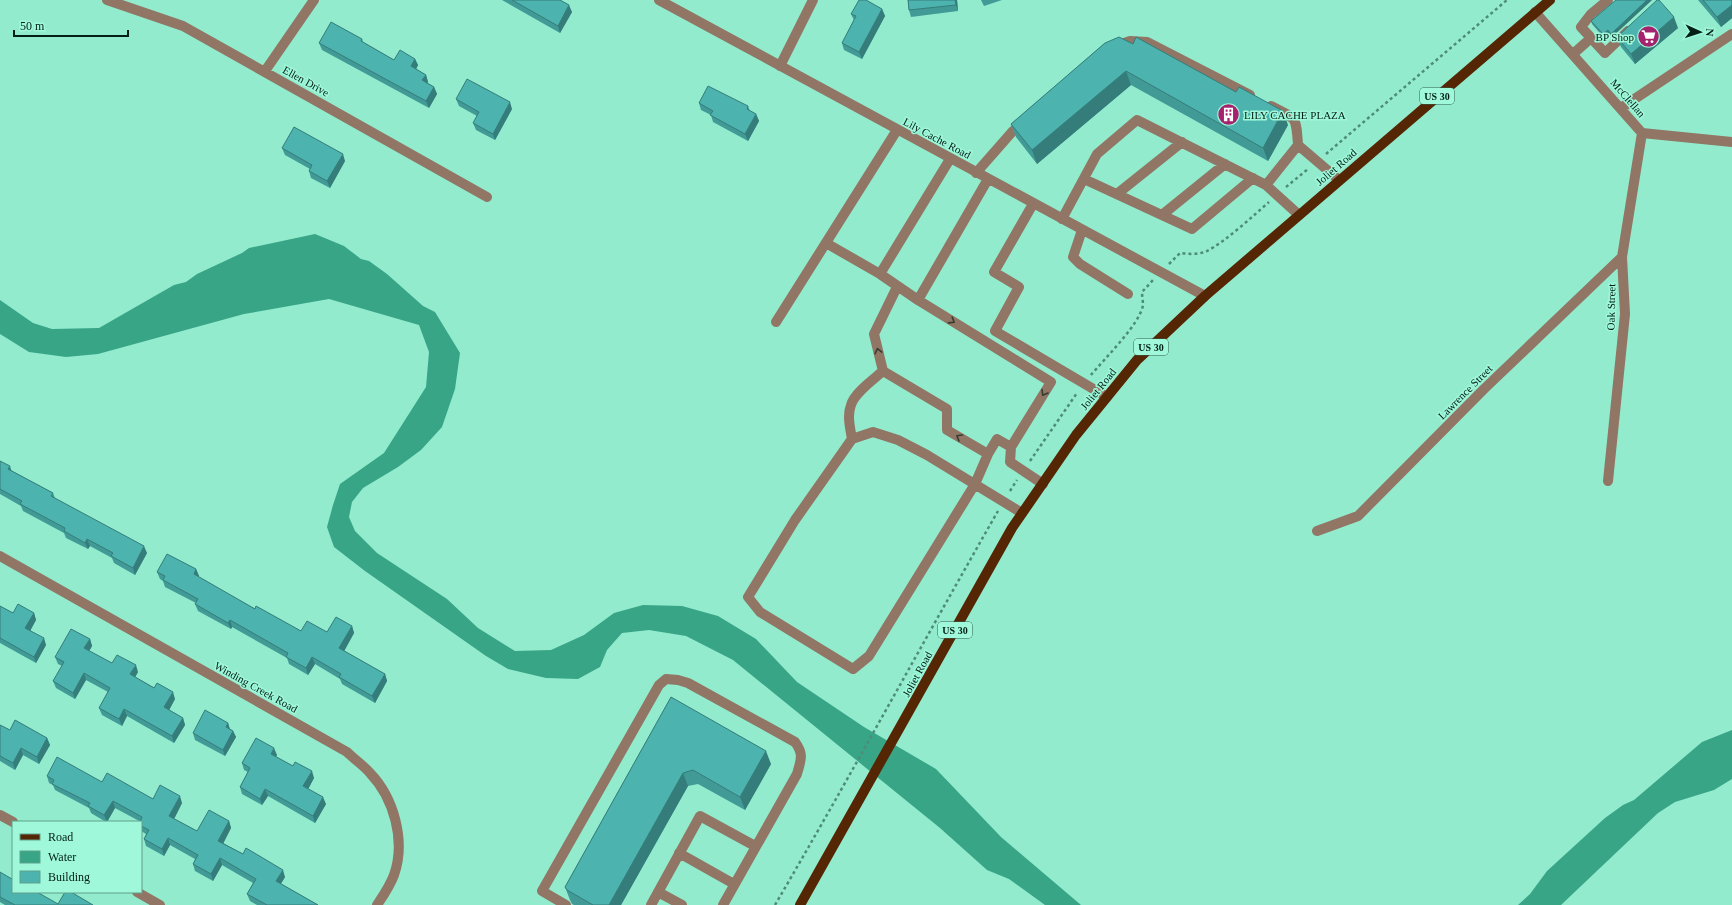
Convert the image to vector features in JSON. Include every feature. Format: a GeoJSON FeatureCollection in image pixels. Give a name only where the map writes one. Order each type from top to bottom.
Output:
{"type":"FeatureCollection","features":[{"type":"Feature","properties":{"kind":"main road","name":"Joliet Road"},"geometry":{"type":"LineString","coordinates":[[800,905],[1012,528],[1076,435],[1137,360],[1206,296],[1339,180],[1550,0]]}},
{"type":"Feature","properties":{"kind":"street","name":"Ellen Drive"},"geometry":{"type":"LineString","coordinates":[[107,0],[183,26],[487,197]]}},
{"type":"Feature","properties":{"kind":"street"},"geometry":{"type":"LineString","coordinates":[[265,71],[314,0]]}},
{"type":"Feature","properties":{"kind":"street","name":"Lily Cache Road"},"geometry":{"type":"LineString","coordinates":[[659,0],[1033,204],[1206,296]]}},
{"type":"Feature","properties":{"kind":"street"},"geometry":{"type":"LineString","coordinates":[[780,66],[813,0]]}},
{"type":"Feature","properties":{"kind":"street"},"geometry":{"type":"LineString","coordinates":[[1608,0],[1590,14],[1581,27],[1605,53],[1637,23]]}},
{"type":"Feature","properties":{"kind":"street","name":"McClellan"},"geometry":{"type":"LineString","coordinates":[[1535,12],[1642,133],[1732,142]]}},
{"type":"Feature","properties":{"kind":"street"},"geometry":{"type":"LineString","coordinates":[[1621,108],[1732,34]]}},
{"type":"Feature","properties":{"kind":"street"},"geometry":{"type":"LineString","coordinates":[[1573,54],[1591,38]]}},
{"type":"Feature","properties":{"kind":"street"},"geometry":{"type":"LineString","coordinates":[[1104,53],[1110,48],[1130,41],[1146,42],[1292,116],[1296,125],[1298,145],[1339,180]]}},
{"type":"Feature","properties":{"kind":"street"},"geometry":{"type":"LineString","coordinates":[[976,172],[1012,132],[1029,117]]}},
{"type":"Feature","properties":{"kind":"street"},"geometry":{"type":"LineString","coordinates":[[1062,219],[1097,154],[1137,120],[1266,184],[1300,215]]}},
{"type":"Feature","properties":{"kind":"street"},"geometry":{"type":"LineString","coordinates":[[776,322],[897,130]]}},
{"type":"Feature","properties":{"kind":"street","name":"Oak Street"},"geometry":{"type":"LineString","coordinates":[[1608,481],[1625,314],[1622,257],[1642,133]]}},
{"type":"Feature","properties":{"kind":"street"},"geometry":{"type":"LineString","coordinates":[[1117,194],[1182,142]]}},
{"type":"Feature","properties":{"kind":"street"},"geometry":{"type":"LineString","coordinates":[[1266,184],[1298,145]]}},
{"type":"Feature","properties":{"kind":"street"},"geometry":{"type":"LineString","coordinates":[[880,274],[950,159]]}},
{"type":"Feature","properties":{"kind":"street"},"geometry":{"type":"LineString","coordinates":[[1162,215],[1225,164]]}},
{"type":"Feature","properties":{"kind":"street"},"geometry":{"type":"LineString","coordinates":[[1084,179],[1192,229],[1253,178]]}},
{"type":"Feature","properties":{"kind":"street"},"geometry":{"type":"LineString","coordinates":[[918,300],[988,179]]}},
{"type":"Feature","properties":{"kind":"street"},"geometry":{"type":"LineString","coordinates":[[1033,204],[994,272],[1019,287],[995,331],[1107,397]]}},
{"type":"Feature","properties":{"kind":"street"},"geometry":{"type":"LineString","coordinates":[[1082,230],[1073,257],[1080,264],[1128,294]]}},
{"type":"Feature","properties":{"kind":"street"},"geometry":{"type":"LineString","coordinates":[[826,243],[880,274],[897,287],[1051,382],[1011,447],[1010,462],[1042,484]]}},
{"type":"Feature","properties":{"kind":"street","name":"Lawrence Street"},"geometry":{"type":"LineString","coordinates":[[1317,531],[1358,516],[1484,389],[1622,257]]}},
{"type":"Feature","properties":{"kind":"street"},"geometry":{"type":"LineString","coordinates":[[897,287],[874,334],[883,371],[947,409],[946,430],[988,454]]}},
{"type":"Feature","properties":{"kind":"street"},"geometry":{"type":"LineString","coordinates":[[852,439],[849,421],[851,404],[863,389],[883,371]]}},
{"type":"Feature","properties":{"kind":"street"},"geometry":{"type":"LineString","coordinates":[[1011,447],[997,439],[974,484],[869,656],[853,669],[760,612],[748,597],[795,520],[852,439],[873,432],[898,440],[933,458],[974,484],[1022,513]]}},
{"type":"Feature","properties":{"kind":"street","name":"Winding Creek Road"},"geometry":{"type":"LineString","coordinates":[[0,556],[347,752],[370,773],[387,797],[397,822],[399,848],[394,875],[378,905]]}},
{"type":"Feature","properties":{"kind":"street"},"geometry":{"type":"LineString","coordinates":[[566,905],[542,892],[659,685],[666,679],[688,683],[795,742],[801,750],[801,759],[797,774],[723,905]]}},
{"type":"Feature","properties":{"kind":"street"},"geometry":{"type":"LineString","coordinates":[[0,815],[12,821]]}},
{"type":"Feature","properties":{"kind":"street"},"geometry":{"type":"LineString","coordinates":[[651,905],[700,816],[755,846]]}},
{"type":"Feature","properties":{"kind":"street"},"geometry":{"type":"LineString","coordinates":[[680,853],[734,884]]}},
{"type":"Feature","properties":{"kind":"street"},"geometry":{"type":"LineString","coordinates":[[658,892],[682,905]]}},
{"type":"Feature","properties":{"kind":"street"},"geometry":{"type":"LineString","coordinates":[[139,893],[160,905]]}},
{"type":"Feature","properties":{"kind":"path"},"geometry":{"type":"LineString","coordinates":[[1180,253],[1200,254],[1218,244],[1278,195],[1507,0]]}},
{"type":"Feature","properties":{"kind":"path"},"geometry":{"type":"LineString","coordinates":[[775,905],[892,700]]}},
{"type":"Feature","properties":{"kind":"water"},"geometry":{"type":"Polygon","coordinates":[[[315,234],[344,246],[361,259],[369,261],[387,274],[423,306],[435,312],[460,353],[455,389],[442,427],[421,450],[398,467],[363,488],[352,502],[349,517],[355,531],[377,553],[447,599],[478,628],[515,651],[551,650],[584,635],[614,613],[643,605],[682,606],[718,616],[756,639],[797,682],[864,727],[936,769],[1001,837],[1081,905],[1045,905],[1009,879],[987,870],[940,828],[733,660],[686,636],[649,630],[622,633],[607,650],[600,667],[578,679],[546,678],[508,669],[486,656],[365,571],[334,547],[327,527],[340,484],[384,453],[426,387],[429,352],[419,325],[329,299],[244,314],[98,354],[66,357],[29,352],[0,334],[0,300],[33,323],[52,329],[99,328],[174,285],[186,282],[197,274],[242,253],[249,248],[315,234]]]}},
{"type":"Feature","properties":{"kind":"water"},"geometry":{"type":"Polygon","coordinates":[[[1732,730],[1732,779],[1714,790],[1675,802],[1658,813],[1561,905],[1518,905],[1530,894],[1547,871],[1605,818],[1623,805],[1634,800],[1702,742],[1732,730]]]}},
{"type":"Feature","properties":{"kind":"building"},"geometry":{"type":"Polygon","coordinates":[[[512,0],[560,0],[569,5],[558,26],[512,0]]]}},
{"type":"Feature","properties":{"kind":"building"},"geometry":{"type":"Polygon","coordinates":[[[859,0],[866,0],[882,9],[859,52],[842,43],[856,16],[851,14],[859,0]]]}},
{"type":"Feature","properties":{"kind":"building"},"geometry":{"type":"Polygon","coordinates":[[[908,0],[955,0],[956,5],[909,10],[908,0]]]}},
{"type":"Feature","properties":{"kind":"building"},"geometry":{"type":"Polygon","coordinates":[[[1616,0],[1647,0],[1611,34],[1608,30],[1603,34],[1591,21],[1616,0]]]}},
{"type":"Feature","properties":{"kind":"building"},"geometry":{"type":"Polygon","coordinates":[[[1657,0],[1659,0],[1674,17],[1631,54],[1617,37],[1657,0]]]}},
{"type":"Feature","properties":{"kind":"building"},"geometry":{"type":"Polygon","coordinates":[[[1703,0],[1732,0],[1732,5],[1717,17],[1703,0]]]}},
{"type":"Feature","properties":{"kind":"building"},"geometry":{"type":"Polygon","coordinates":[[[331,22],[362,39],[361,41],[394,60],[400,50],[415,59],[411,66],[426,75],[422,80],[434,87],[426,101],[319,43],[331,22]]]}},
{"type":"Feature","properties":{"kind":"building","name":"LILY CACHE PLAZA"},"geometry":{"type":"Polygon","coordinates":[[[1119,37],[1133,44],[1136,37],[1236,92],[1239,87],[1283,111],[1263,148],[1126,71],[1032,150],[1011,124],[1105,43],[1119,37]]]}},
{"type":"Feature","properties":{"kind":"building"},"geometry":{"type":"Polygon","coordinates":[[[467,79],[510,102],[493,134],[473,123],[479,112],[456,99],[467,79]]]}},
{"type":"Feature","properties":{"kind":"building"},"geometry":{"type":"Polygon","coordinates":[[[708,86],[748,106],[747,109],[756,114],[745,134],[710,115],[713,111],[699,103],[708,86]]]}},
{"type":"Feature","properties":{"kind":"building"},"geometry":{"type":"Polygon","coordinates":[[[294,127],[343,154],[327,181],[309,171],[312,165],[282,148],[294,127]]]}},
{"type":"Feature","properties":{"kind":"building"},"geometry":{"type":"Polygon","coordinates":[[[0,461],[10,466],[8,469],[53,493],[51,496],[144,546],[133,568],[111,556],[113,553],[87,539],[85,543],[64,531],[65,528],[20,504],[22,501],[0,489],[0,461]]]}},
{"type":"Feature","properties":{"kind":"building"},"geometry":{"type":"Polygon","coordinates":[[[167,554],[196,569],[194,574],[255,609],[256,606],[301,631],[307,621],[327,632],[336,617],[352,626],[339,648],[385,674],[372,696],[339,677],[341,674],[312,657],[306,668],[286,657],[288,653],[230,620],[228,623],[195,604],[198,599],[163,580],[165,576],[157,572],[167,554]]]}},
{"type":"Feature","properties":{"kind":"building"},"geometry":{"type":"Polygon","coordinates":[[[18,604],[34,613],[25,628],[44,638],[34,657],[0,638],[0,606],[13,613],[18,604]]]}},
{"type":"Feature","properties":{"kind":"building"},"geometry":{"type":"Polygon","coordinates":[[[71,629],[90,639],[84,648],[112,663],[117,655],[136,665],[130,674],[154,688],[157,683],[173,692],[164,707],[183,718],[172,736],[124,709],[119,719],[99,708],[110,688],[84,673],[73,693],[53,681],[64,662],[55,657],[71,629]]]}},
{"type":"Feature","properties":{"kind":"building"},"geometry":{"type":"Polygon","coordinates":[[[671,697],[766,751],[740,797],[693,770],[683,773],[609,905],[593,905],[567,890],[565,887],[671,697]]]}},
{"type":"Feature","properties":{"kind":"building"},"geometry":{"type":"Polygon","coordinates":[[[205,710],[228,723],[226,727],[233,731],[223,750],[193,733],[205,710]]]}},
{"type":"Feature","properties":{"kind":"building"},"geometry":{"type":"Polygon","coordinates":[[[15,720],[47,738],[37,757],[21,748],[13,763],[0,756],[0,725],[10,730],[15,720]]]}},
{"type":"Feature","properties":{"kind":"building"},"geometry":{"type":"Polygon","coordinates":[[[256,738],[274,748],[271,754],[293,766],[295,762],[312,771],[303,786],[323,797],[313,816],[265,789],[260,799],[240,787],[250,768],[242,763],[256,738]]]}},
{"type":"Feature","properties":{"kind":"building"},"geometry":{"type":"Polygon","coordinates":[[[57,757],[102,782],[107,773],[153,799],[160,785],[180,796],[169,816],[197,831],[209,810],[229,821],[218,841],[243,854],[246,848],[283,870],[276,881],[318,905],[267,905],[247,894],[256,879],[220,858],[211,874],[193,864],[198,855],[168,838],[162,849],[144,839],[149,830],[142,826],[142,821],[140,821],[142,817],[113,801],[104,815],[88,806],[90,803],[52,784],[54,780],[47,776],[57,757]]]}},
{"type":"Feature","properties":{"kind":"building"},"geometry":{"type":"Polygon","coordinates":[[[0,872],[12,879],[12,893],[39,893],[58,904],[64,893],[73,893],[93,905],[15,905],[0,897],[0,872]]]}},
{"type":"Feature","properties":{"kind":"place","name":"BP Shop"},"geometry":{"type":"Point","coordinates":[1649,37]}},
{"type":"Feature","properties":{"kind":"place","name":"LILY CACHE PLAZA"},"geometry":{"type":"Point","coordinates":[1228,115]}}]}
